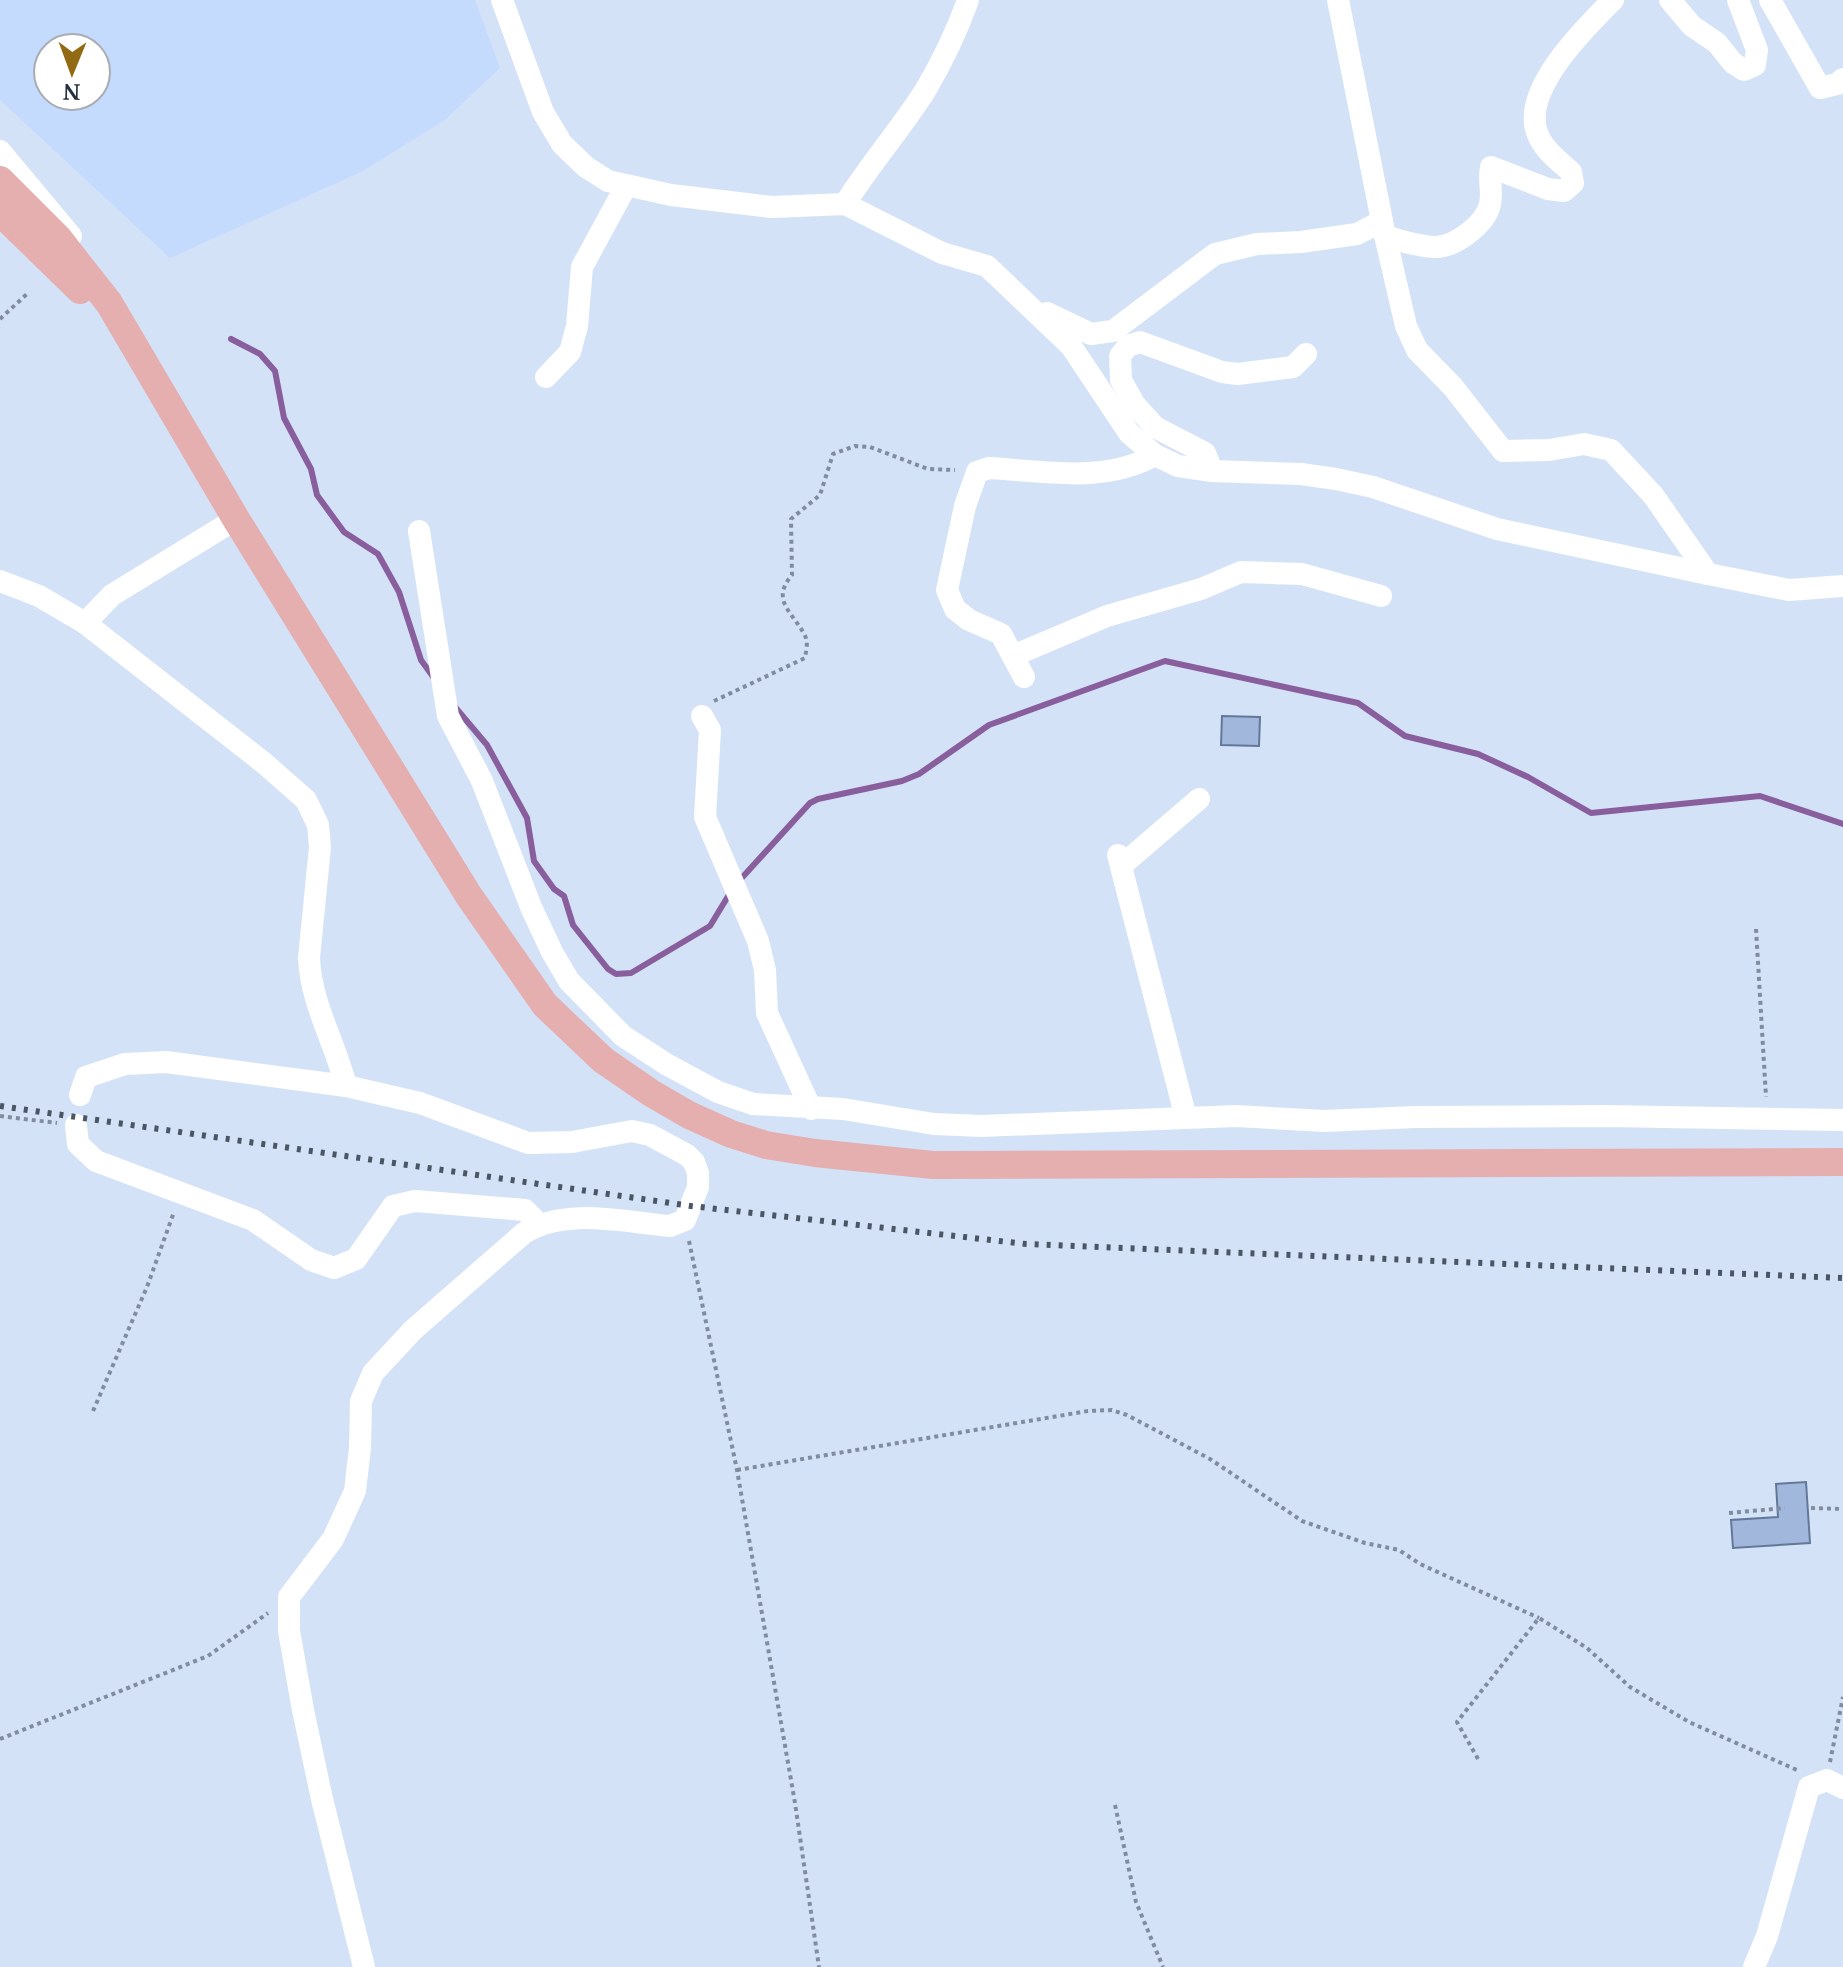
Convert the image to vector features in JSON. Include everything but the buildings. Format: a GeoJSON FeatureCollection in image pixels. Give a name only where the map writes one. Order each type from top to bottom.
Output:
{"type":"FeatureCollection","features":[{"type":"Feature","properties":{"kind":"main road"},"geometry":{"type":"LineString","coordinates":[[0,180],[58,238],[469,896],[545,1005],[615,1068],[689,1115],[731,1134],[766,1145],[933,1165],[1843,1162]]}},
{"type":"Feature","properties":{"kind":"main road"},"geometry":{"type":"LineString","coordinates":[[0,212],[96,298]]}},
{"type":"Feature","properties":{"kind":"street"},"geometry":{"type":"LineString","coordinates":[[502,0],[543,112],[562,144],[586,167],[608,181],[671,195],[772,207],[845,204],[942,253],[987,266],[1071,346],[1129,433],[1155,455],[1178,466],[1336,479],[1373,487],[1497,529],[1708,574],[1789,590],[1843,586]]}},
{"type":"Feature","properties":{"kind":"street"},"geometry":{"type":"LineString","coordinates":[[845,204],[925,91],[968,0]]}},
{"type":"Feature","properties":{"kind":"street"},"geometry":{"type":"LineString","coordinates":[[1338,0],[1406,326],[1417,350],[1453,387],[1503,451],[1549,450],[1584,444],[1611,450],[1653,495],[1708,574]]}},
{"type":"Feature","properties":{"kind":"street"},"geometry":{"type":"LineString","coordinates":[[1033,309],[1091,334],[1113,331],[1215,254],[1257,244],[1301,242],[1384,228],[1405,243],[1438,247],[1469,234],[1486,215],[1491,201],[1488,181],[1491,167],[1548,189],[1564,191],[1573,183],[1571,172],[1555,158],[1537,134],[1535,107],[1554,66],[1613,0]]}},
{"type":"Feature","properties":{"kind":"street"},"geometry":{"type":"LineString","coordinates":[[1670,0],[1692,26],[1717,43],[1733,63],[1744,70],[1755,65],[1757,50],[1738,0]]}},
{"type":"Feature","properties":{"kind":"street"},"geometry":{"type":"LineString","coordinates":[[1770,0],[1820,88],[1837,84],[1843,79]]}},
{"type":"Feature","properties":{"kind":"street"},"geometry":{"type":"LineString","coordinates":[[0,151],[69,231],[96,298]]}},
{"type":"Feature","properties":{"kind":"street"},"geometry":{"type":"LineString","coordinates":[[546,377],[570,352],[577,326],[582,267],[626,186]]}},
{"type":"Feature","properties":{"kind":"street"},"geometry":{"type":"LineString","coordinates":[[0,196],[96,298]]}},
{"type":"Feature","properties":{"kind":"street"},"geometry":{"type":"LineString","coordinates":[[1212,471],[1205,453],[1155,427],[1135,405],[1121,380],[1120,356],[1128,346],[1140,342],[1222,372],[1238,374],[1293,367],[1306,354]]}},
{"type":"Feature","properties":{"kind":"street"},"geometry":{"type":"LineString","coordinates":[[1024,677],[1001,634],[969,620],[955,609],[947,590],[965,506],[977,472],[989,468],[1081,474],[1141,463],[1155,455]]}},
{"type":"Feature","properties":{"kind":"street"},"geometry":{"type":"LineString","coordinates":[[85,623],[112,595],[236,519]]}},
{"type":"Feature","properties":{"kind":"street"},"geometry":{"type":"LineString","coordinates":[[419,531],[448,716],[482,781],[531,907],[569,981],[623,1036],[718,1092],[753,1104],[843,1109],[934,1124],[982,1126],[1236,1116],[1324,1121],[1607,1116],[1843,1120]]}},
{"type":"Feature","properties":{"kind":"street"},"geometry":{"type":"LineString","coordinates":[[1013,656],[1107,616],[1201,589],[1241,572],[1302,574],[1381,596]]}},
{"type":"Feature","properties":{"kind":"street"},"geometry":{"type":"LineString","coordinates":[[0,581],[39,596],[85,623],[253,754],[306,800],[318,825],[320,847],[309,976],[314,1000],[346,1086]]}},
{"type":"Feature","properties":{"kind":"street"},"geometry":{"type":"LineString","coordinates":[[702,716],[710,730],[705,817],[758,941],[765,970],[767,1013],[811,1109]]}},
{"type":"Feature","properties":{"kind":"street"},"geometry":{"type":"LineString","coordinates":[[1186,1118],[1120,861],[1199,799]]}},
{"type":"Feature","properties":{"kind":"street"},"geometry":{"type":"LineString","coordinates":[[80,1095],[86,1077],[125,1064],[166,1062],[346,1086],[420,1103],[528,1143],[572,1142],[632,1131],[650,1135],[687,1155],[698,1173],[698,1187],[685,1220],[670,1226],[563,1217],[539,1224],[524,1233],[413,1330],[373,1373],[361,1401],[355,1491],[333,1539],[289,1597],[289,1631],[322,1799],[364,1967]]}},
{"type":"Feature","properties":{"kind":"street"},"geometry":{"type":"LineString","coordinates":[[76,1125],[78,1144],[96,1161],[253,1220],[311,1260],[334,1268],[356,1259],[393,1206],[415,1201],[525,1210],[539,1224]]}},
{"type":"Feature","properties":{"kind":"street"},"geometry":{"type":"LineString","coordinates":[[1754,1967],[1826,1785]]}},
{"type":"Feature","properties":{"kind":"path"},"geometry":{"type":"LineString","coordinates":[[0,319],[28,293]]}},
{"type":"Feature","properties":{"kind":"path"},"geometry":{"type":"LineString","coordinates":[[702,716],[711,702],[805,658],[808,641],[781,597],[782,586],[792,575],[791,519],[820,495],[833,454],[855,446],[870,447],[928,469],[977,472]]}},
{"type":"Feature","properties":{"kind":"path"},"geometry":{"type":"LineString","coordinates":[[1756,929],[1768,1119]]}},
{"type":"Feature","properties":{"kind":"path"},"geometry":{"type":"LineString","coordinates":[[0,1116],[76,1125]]}},
{"type":"Feature","properties":{"kind":"path"},"geometry":{"type":"LineString","coordinates":[[93,1411],[147,1287],[182,1195]]}},
{"type":"Feature","properties":{"kind":"path"},"geometry":{"type":"LineString","coordinates":[[685,1220],[737,1470],[795,1803],[819,1967]]}},
{"type":"Feature","properties":{"kind":"path"},"geometry":{"type":"LineString","coordinates":[[737,1470],[1088,1411],[1112,1410],[1210,1459],[1302,1521],[1365,1543],[1399,1550],[1420,1564],[1539,1618],[1587,1648],[1630,1687],[1689,1722],[1826,1785],[1843,1697]]}},
{"type":"Feature","properties":{"kind":"path"},"geometry":{"type":"LineString","coordinates":[[1729,1513],[1785,1508]]}},
{"type":"Feature","properties":{"kind":"path"},"geometry":{"type":"LineString","coordinates":[[1811,1508],[1843,1509]]}},
{"type":"Feature","properties":{"kind":"path"},"geometry":{"type":"LineString","coordinates":[[0,1739],[208,1656],[289,1597]]}},
{"type":"Feature","properties":{"kind":"path"},"geometry":{"type":"LineString","coordinates":[[1478,1759],[1457,1722],[1539,1618]]}},
{"type":"Feature","properties":{"kind":"path"},"geometry":{"type":"LineString","coordinates":[[1115,1805],[1136,1902],[1163,1967]]}},
{"type":"Feature","properties":{"kind":"shaded area"},"geometry":{"type":"Polygon","coordinates":[[[0,0],[475,0],[500,68],[446,119],[363,171],[170,258],[0,100],[0,0]]]}},
{"type":"Feature","properties":{"kind":"waterway"},"geometry":{"type":"LineString","coordinates":[[231,339],[260,354],[275,371],[284,418],[311,469],[317,495],[344,532],[378,554],[399,592],[421,660],[434,678]]}},
{"type":"Feature","properties":{"kind":"waterway"},"geometry":{"type":"LineString","coordinates":[[739,881],[810,803],[902,781],[919,774],[989,725],[1165,661],[1358,703],[1405,736],[1478,754],[1528,777],[1591,813],[1760,796],[1843,824]]}},
{"type":"Feature","properties":{"kind":"waterway"},"geometry":{"type":"LineString","coordinates":[[455,707],[487,745],[527,818],[534,861],[554,889],[564,896],[573,925],[608,969],[616,974],[631,973],[710,926],[730,893]]}},
{"type":"Feature","properties":{"kind":"railway"},"geometry":{"type":"LineString","coordinates":[[0,1106],[691,1206],[1026,1244],[1843,1278]]}}]}
